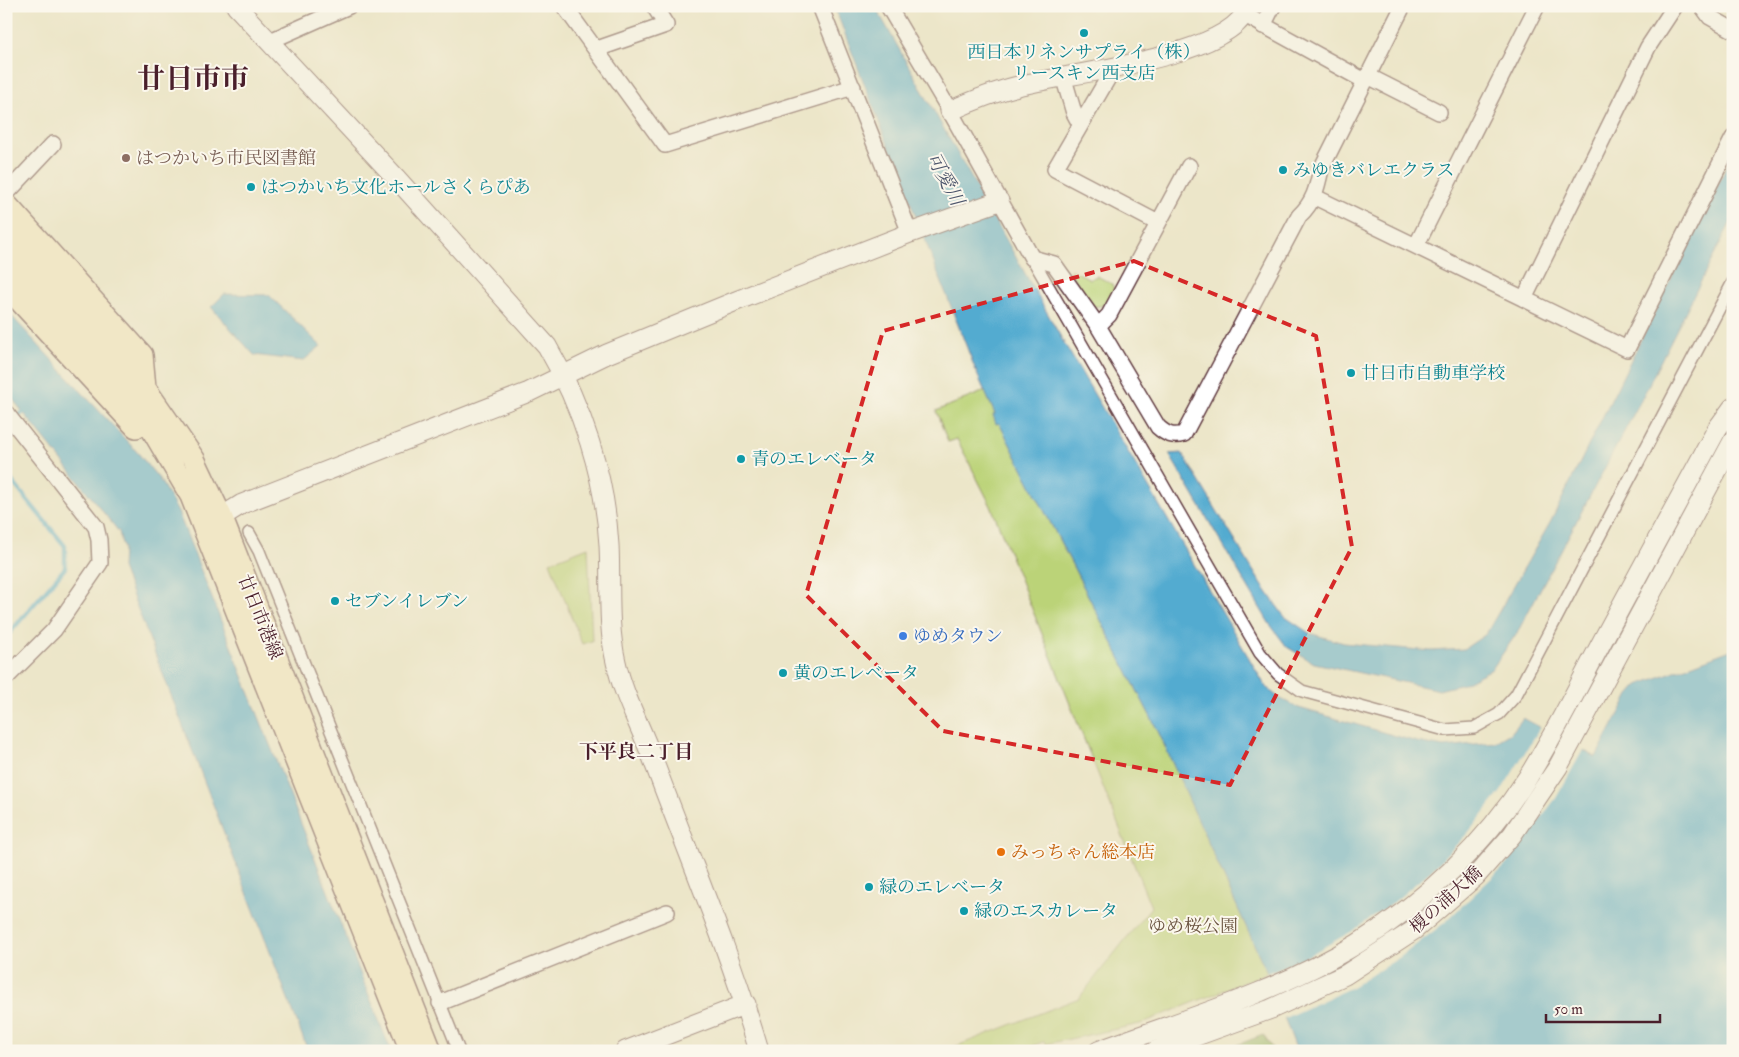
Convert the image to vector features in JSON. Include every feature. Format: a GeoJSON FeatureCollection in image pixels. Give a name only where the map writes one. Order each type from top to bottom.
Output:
{"type":"FeatureCollection","features":[{"type":"Feature","properties":{"kind":"main road"},"geometry":{"type":"LineString","coordinates":[[6,204],[142,355],[145,388]]}},
{"type":"Feature","properties":{"kind":"main road","name":"廿日市港線"},"geometry":{"type":"LineString","coordinates":[[6,232],[145,388],[194,459],[213,522],[411,1051]]}},
{"type":"Feature","properties":{"kind":"main road","name":"廿日市港線"},"geometry":{"type":"LineString","coordinates":[[6,258],[96,356],[144,416],[192,496],[213,522],[431,1051]]}},
{"type":"Feature","properties":{"kind":"main road"},"geometry":{"type":"LineString","coordinates":[[6,286],[174,468]]}},
{"type":"Feature","properties":{"kind":"street"},"geometry":{"type":"LineString","coordinates":[[236,6],[547,346],[564,376],[589,442],[604,498],[609,544],[611,638],[618,669],[746,1004],[759,1051]]}},
{"type":"Feature","properties":{"kind":"street"},"geometry":{"type":"LineString","coordinates":[[270,41],[349,6]]}},
{"type":"Feature","properties":{"kind":"street"},"geometry":{"type":"LineString","coordinates":[[564,6],[666,145],[852,87]]}},
{"type":"Feature","properties":{"kind":"street"},"geometry":{"type":"LineString","coordinates":[[597,49],[666,25],[654,6]]}},
{"type":"Feature","properties":{"kind":"street"},"geometry":{"type":"LineString","coordinates":[[820,6],[852,87],[915,231]]}},
{"type":"Feature","properties":{"kind":"street"},"geometry":{"type":"LineString","coordinates":[[888,6],[950,111],[995,202],[1032,258],[1260,653],[1278,674],[1302,691],[1445,730],[1474,728],[1499,714],[1516,695],[1733,282]]}},
{"type":"Feature","properties":{"kind":"street"},"geometry":{"type":"LineString","coordinates":[[1263,26],[1273,6]]}},
{"type":"Feature","properties":{"kind":"street"},"geometry":{"type":"LineString","coordinates":[[1032,258],[1054,264],[1098,326],[1158,427],[1166,434],[1176,436],[1184,434],[1300,216],[1308,208],[1315,196],[1321,169],[1403,6]]}},
{"type":"Feature","properties":{"kind":"street"},"geometry":{"type":"LineString","coordinates":[[1416,246],[1537,6]]}},
{"type":"Feature","properties":{"kind":"street"},"geometry":{"type":"LineString","coordinates":[[1524,299],[1648,47],[1675,6]]}},
{"type":"Feature","properties":{"kind":"street"},"geometry":{"type":"LineString","coordinates":[[1702,6],[1710,17],[1733,30]]}},
{"type":"Feature","properties":{"kind":"street"},"geometry":{"type":"LineString","coordinates":[[950,111],[981,97],[1018,86],[1189,50],[1213,40],[1247,11],[1263,26],[1366,79],[1439,112]]}},
{"type":"Feature","properties":{"kind":"street"},"geometry":{"type":"LineString","coordinates":[[1115,66],[1055,169],[1158,223]]}},
{"type":"Feature","properties":{"kind":"street"},"geometry":{"type":"LineString","coordinates":[[1063,76],[1074,113],[1080,124]]}},
{"type":"Feature","properties":{"kind":"street"},"geometry":{"type":"LineString","coordinates":[[1315,196],[1627,349],[1733,138]]}},
{"type":"Feature","properties":{"kind":"street"},"geometry":{"type":"LineString","coordinates":[[6,194],[53,144]]}},
{"type":"Feature","properties":{"kind":"street"},"geometry":{"type":"LineString","coordinates":[[1098,326],[1109,315],[1189,166]]}},
{"type":"Feature","properties":{"kind":"street"},"geometry":{"type":"LineString","coordinates":[[213,522],[242,504],[474,414],[564,376],[607,354],[915,231],[995,202]]}},
{"type":"Feature","properties":{"kind":"street","name":"榎の浦大橋"},"geometry":{"type":"LineString","coordinates":[[1098,1051],[1263,990],[1312,969],[1358,943],[1429,891],[1461,861],[1496,822],[1526,779],[1556,728],[1717,428],[1733,407]]}},
{"type":"Feature","properties":{"kind":"street"},"geometry":{"type":"LineString","coordinates":[[6,412],[96,527],[100,540],[100,563],[54,630],[6,678]]}},
{"type":"Feature","properties":{"kind":"street","name":"榎の浦大橋"},"geometry":{"type":"LineString","coordinates":[[1155,1051],[1271,1009],[1321,988],[1369,961],[1414,930],[1456,895],[1494,856],[1528,813],[1575,737],[1733,441]]}},
{"type":"Feature","properties":{"kind":"street"},"geometry":{"type":"LineString","coordinates":[[248,533],[259,551],[458,1051]]}},
{"type":"Feature","properties":{"kind":"street"},"geometry":{"type":"LineString","coordinates":[[440,1003],[667,912]]}},
{"type":"Feature","properties":{"kind":"street"},"geometry":{"type":"LineString","coordinates":[[625,1051],[746,1004]]}},
{"type":"Feature","properties":{"kind":"highlighted area"},"geometry":{"type":"Polygon","coordinates":[[[1134,261],[1316,336],[1352,547],[1230,785],[943,731],[806,595],[883,331],[1134,261]]]}},
{"type":"Feature","properties":{"kind":"green space"},"geometry":{"type":"Polygon","coordinates":[[[1071,269],[1090,279],[1097,276],[1112,284],[1114,290],[1105,305],[1094,307],[1069,271],[1071,269]]]}},
{"type":"Feature","properties":{"kind":"green space","name":"ゆめ桜公園"},"geometry":{"type":"Polygon","coordinates":[[[985,391],[995,414],[997,424],[999,423],[1158,731],[1267,973],[1140,1024],[1046,1044],[1045,1041],[1021,1051],[944,1051],[1079,998],[1151,907],[991,506],[957,439],[948,442],[936,411],[985,391]]]}},
{"type":"Feature","properties":{"kind":"green space"},"geometry":{"type":"Polygon","coordinates":[[[588,547],[592,641],[582,644],[550,562],[588,547]]]}},
{"type":"Feature","properties":{"kind":"green space"},"geometry":{"type":"Polygon","coordinates":[[[1263,1035],[1274,1051],[1221,1051],[1263,1035]]]}},
{"type":"Feature","properties":{"kind":"water","name":"可愛川"},"geometry":{"type":"Polygon","coordinates":[[[834,6],[875,6],[1063,341],[1266,687],[1279,698],[1299,708],[1417,742],[1444,747],[1495,742],[1512,732],[1523,718],[1596,757],[1629,695],[1638,685],[1733,649],[1733,1051],[1297,1051],[1267,973],[1158,731],[999,423],[996,424],[993,415],[995,414],[978,376],[834,6]]]}},
{"type":"Feature","properties":{"kind":"water"},"geometry":{"type":"Polygon","coordinates":[[[1733,154],[1733,218],[1640,402],[1517,633],[1492,669],[1463,684],[1439,690],[1314,663],[1287,647],[1269,623],[1169,454],[1182,453],[1260,582],[1284,616],[1309,633],[1344,643],[1431,651],[1464,649],[1486,634],[1551,521],[1733,154]]]}},
{"type":"Feature","properties":{"kind":"water"},"geometry":{"type":"Polygon","coordinates":[[[224,294],[269,295],[321,346],[303,361],[254,355],[211,307],[224,294]]]}},
{"type":"Feature","properties":{"kind":"water"},"geometry":{"type":"Polygon","coordinates":[[[6,310],[138,453],[160,480],[178,512],[391,1051],[308,1051],[122,568],[123,548],[119,532],[6,391],[6,310]]]}},
{"type":"Feature","properties":{"kind":"pier"},"geometry":{"type":"Polygon","coordinates":[[[1542,725],[1584,748],[1556,798],[1505,865],[1444,923],[1400,957],[1352,987],[1282,1019],[1265,974],[1306,957],[1351,932],[1393,903],[1432,870],[1468,833],[1500,793],[1542,725]]]}},
{"type":"Feature","properties":{"kind":"waterway"},"geometry":{"type":"LineString","coordinates":[[6,426],[27,409]]}},
{"type":"Feature","properties":{"kind":"waterway"},"geometry":{"type":"LineString","coordinates":[[6,474],[65,546],[65,568],[6,637]]}},
{"type":"Feature","properties":{"kind":"place","name":"西日本リネンサプライ（株） リースキン西支店"},"geometry":{"type":"Point","coordinates":[1084,33]}},
{"type":"Feature","properties":{"kind":"place","name":"はつかいち市民図書館"},"geometry":{"type":"Point","coordinates":[126,158]}},
{"type":"Feature","properties":{"kind":"place","name":"みゆきバレエクラス"},"geometry":{"type":"Point","coordinates":[1283,170]}},
{"type":"Feature","properties":{"kind":"place","name":"はつかいち文化ホールさくらぴあ"},"geometry":{"type":"Point","coordinates":[251,187]}},
{"type":"Feature","properties":{"kind":"place","name":"廿日市自動車学校"},"geometry":{"type":"Point","coordinates":[1351,373]}},
{"type":"Feature","properties":{"kind":"place","name":"青のエレベータ"},"geometry":{"type":"Point","coordinates":[741,459]}},
{"type":"Feature","properties":{"kind":"place","name":"セブンイレブン"},"geometry":{"type":"Point","coordinates":[335,601]}},
{"type":"Feature","properties":{"kind":"place","name":"ゆめタウン"},"geometry":{"type":"Point","coordinates":[903,636]}},
{"type":"Feature","properties":{"kind":"place","name":"黄のエレベータ"},"geometry":{"type":"Point","coordinates":[783,673]}},
{"type":"Feature","properties":{"kind":"place","name":"みっちゃん総本店"},"geometry":{"type":"Point","coordinates":[1001,852]}},
{"type":"Feature","properties":{"kind":"place","name":"緑のエレベータ"},"geometry":{"type":"Point","coordinates":[869,887]}},
{"type":"Feature","properties":{"kind":"place","name":"緑のエスカレータ"},"geometry":{"type":"Point","coordinates":[964,911]}},
{"type":"Feature","properties":{"kind":"district","name":"廿日市市"},"geometry":{"type":"Point","coordinates":[193,79]}},
{"type":"Feature","properties":{"kind":"district","name":"下平良二丁目"},"geometry":{"type":"Point","coordinates":[636,752]}}]}
